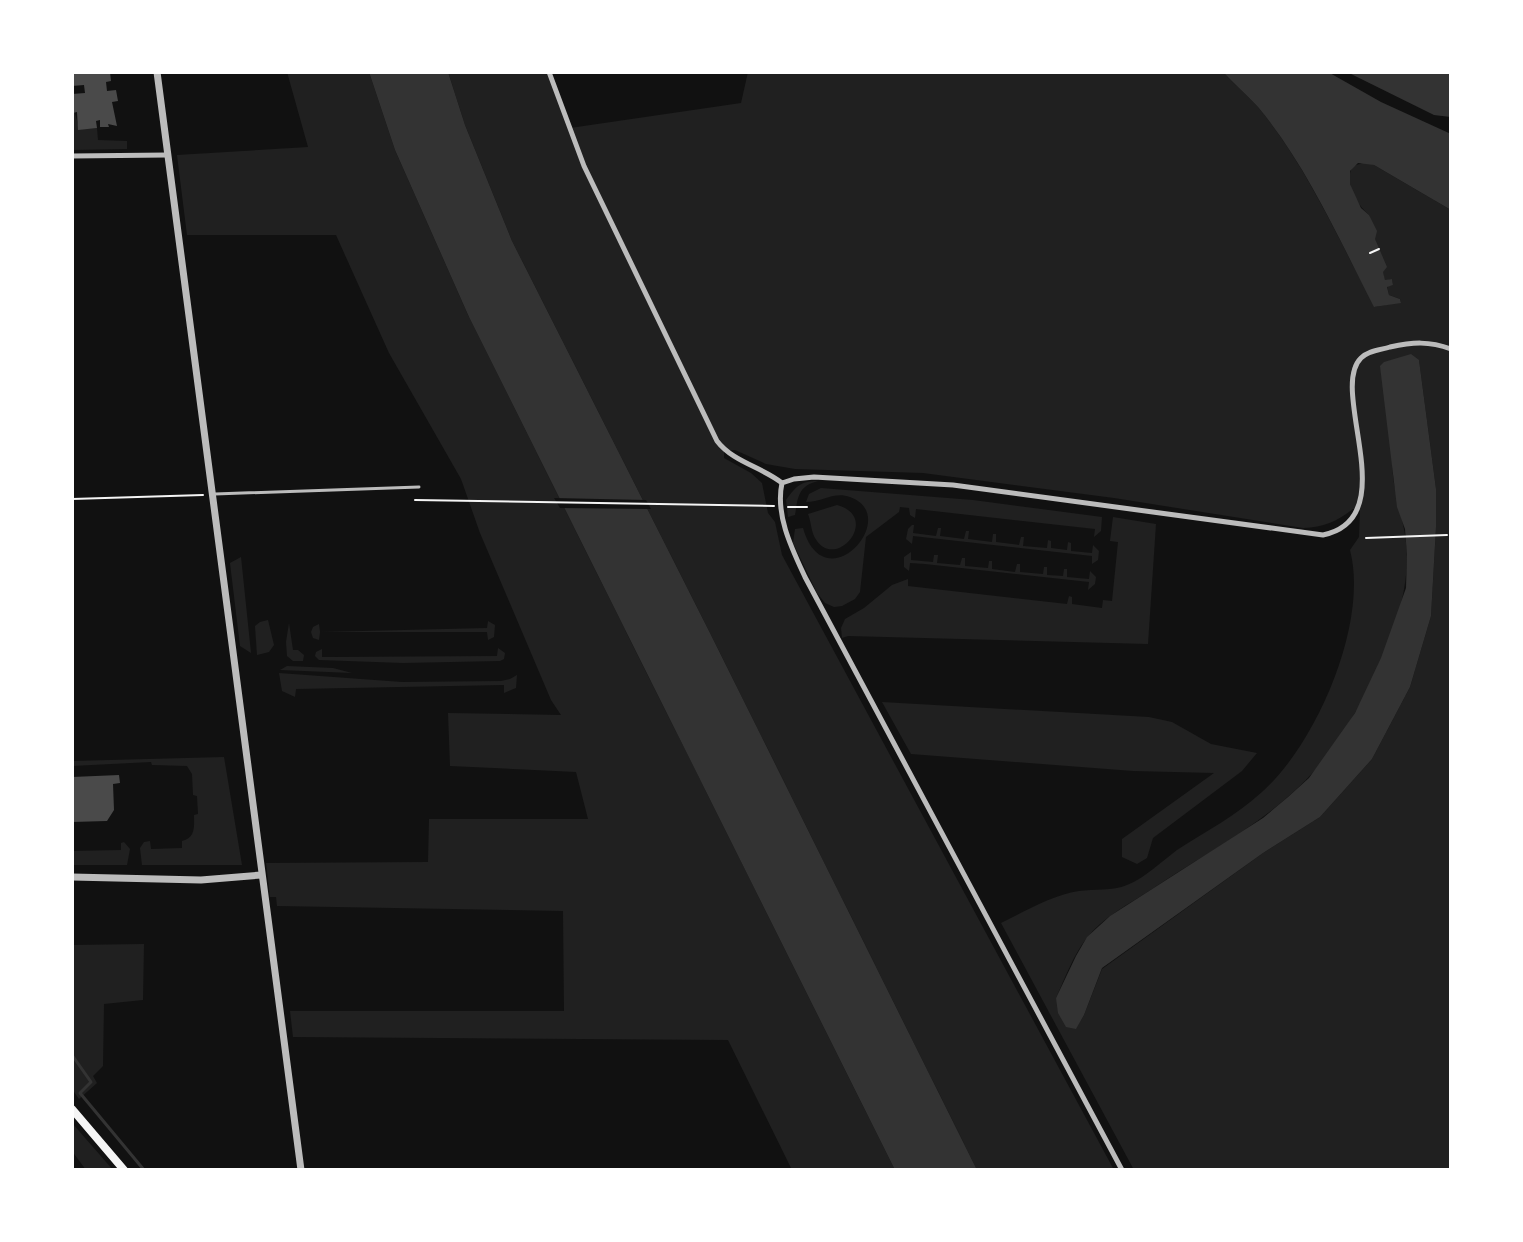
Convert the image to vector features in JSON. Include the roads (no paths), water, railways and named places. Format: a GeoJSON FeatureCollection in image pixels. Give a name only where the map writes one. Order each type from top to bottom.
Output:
{"type":"FeatureCollection","features":[{"type":"Feature","properties":{"kind":"main road"},"geometry":{"type":"LineString","coordinates":[[72,1101],[124,1170]]}},
{"type":"Feature","properties":{"kind":"main road"},"geometry":{"type":"LineString","coordinates":[[72,1109],[82,1118]]}},
{"type":"Feature","properties":{"kind":"street"},"geometry":{"type":"LineString","coordinates":[[157,72],[301,1170]]}},
{"type":"Feature","properties":{"kind":"street"},"geometry":{"type":"LineString","coordinates":[[549,72],[590,179],[717,441],[731,456],[769,472],[782,483]]}},
{"type":"Feature","properties":{"kind":"street"},"geometry":{"type":"LineString","coordinates":[[72,156],[167,155]]}},
{"type":"Feature","properties":{"kind":"street"},"geometry":{"type":"LineString","coordinates":[[782,483],[814,477],[953,485],[1323,535],[1336,531],[1352,518],[1361,499],[1360,445],[1351,378],[1361,358],[1370,352],[1423,341],[1451,349]]}},
{"type":"Feature","properties":{"kind":"street"},"geometry":{"type":"LineString","coordinates":[[782,483],[780,500],[791,546],[828,621],[1122,1170]]}},
{"type":"Feature","properties":{"kind":"street"},"geometry":{"type":"LineString","coordinates":[[72,877],[201,880],[261,875]]}},
{"type":"Feature","properties":{"kind":"lane"},"geometry":{"type":"LineString","coordinates":[[211,495],[419,487]]}},
{"type":"Feature","properties":{"kind":"waterway"},"geometry":{"type":"LineString","coordinates":[[72,1055],[91,1082],[80,1093],[144,1170]]}}]}
